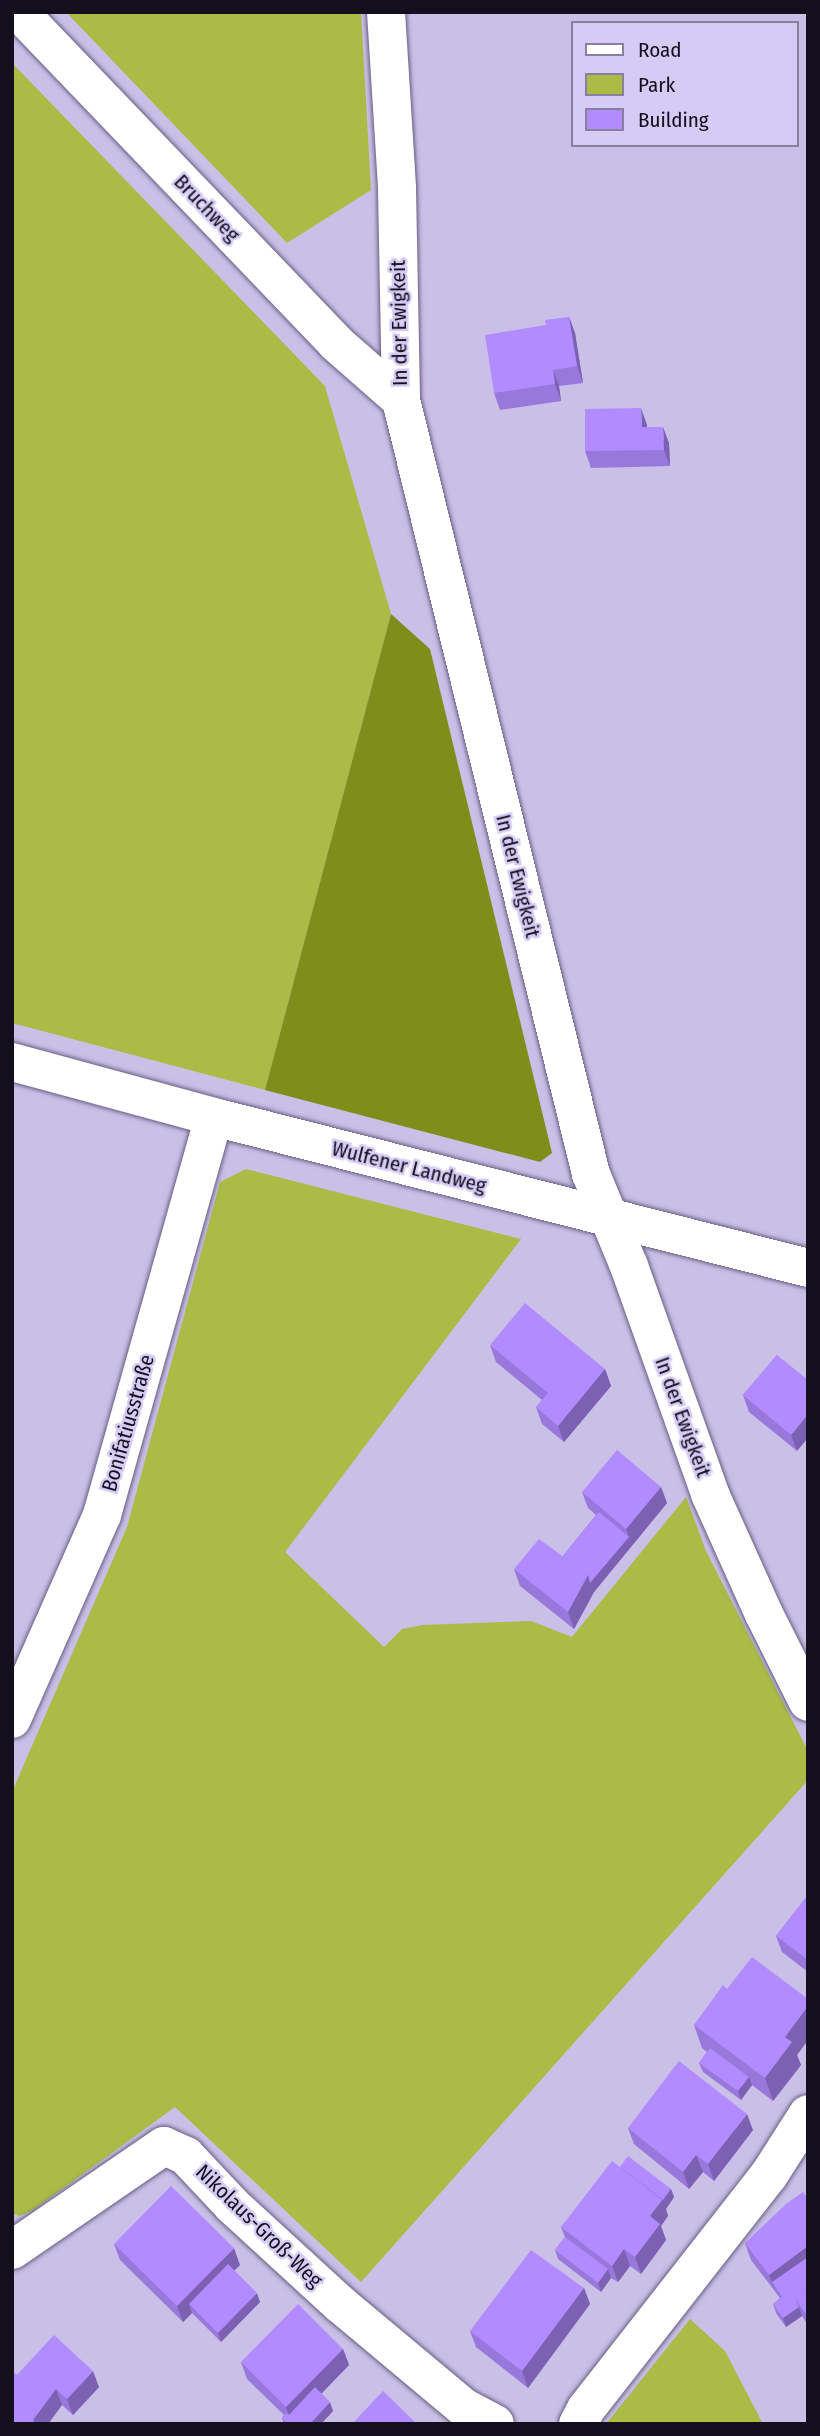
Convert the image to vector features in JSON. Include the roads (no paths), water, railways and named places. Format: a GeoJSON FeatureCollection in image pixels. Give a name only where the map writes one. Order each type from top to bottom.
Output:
{"type":"FeatureCollection","features":[{"type":"Feature","properties":{"kind":"street","name":"Bruchweg"},"geometry":{"type":"LineString","coordinates":[[19,12],[336,342],[401,400]]}},
{"type":"Feature","properties":{"kind":"street","name":"In der Ewigkeit"},"geometry":{"type":"LineString","coordinates":[[386,12],[397,189],[401,400],[591,1174],[710,1494],[764,1614],[808,1702]]}},
{"type":"Feature","properties":{"kind":"street","name":"Wulfener Landweg"},"geometry":{"type":"LineString","coordinates":[[12,1062],[214,1117],[808,1268]]}},
{"type":"Feature","properties":{"kind":"street","name":"Bonifatiusstraße"},"geometry":{"type":"LineString","coordinates":[[12,1719],[102,1516],[214,1117]]}},
{"type":"Feature","properties":{"kind":"street"},"geometry":{"type":"LineString","coordinates":[[578,2424],[586,2409],[805,2125]]}},
{"type":"Feature","properties":{"kind":"street","name":"Nikolaus-Groß-Weg"},"geometry":{"type":"LineString","coordinates":[[12,2250],[164,2146],[186,2156],[232,2205],[340,2304],[463,2407],[495,2424]]}}]}
